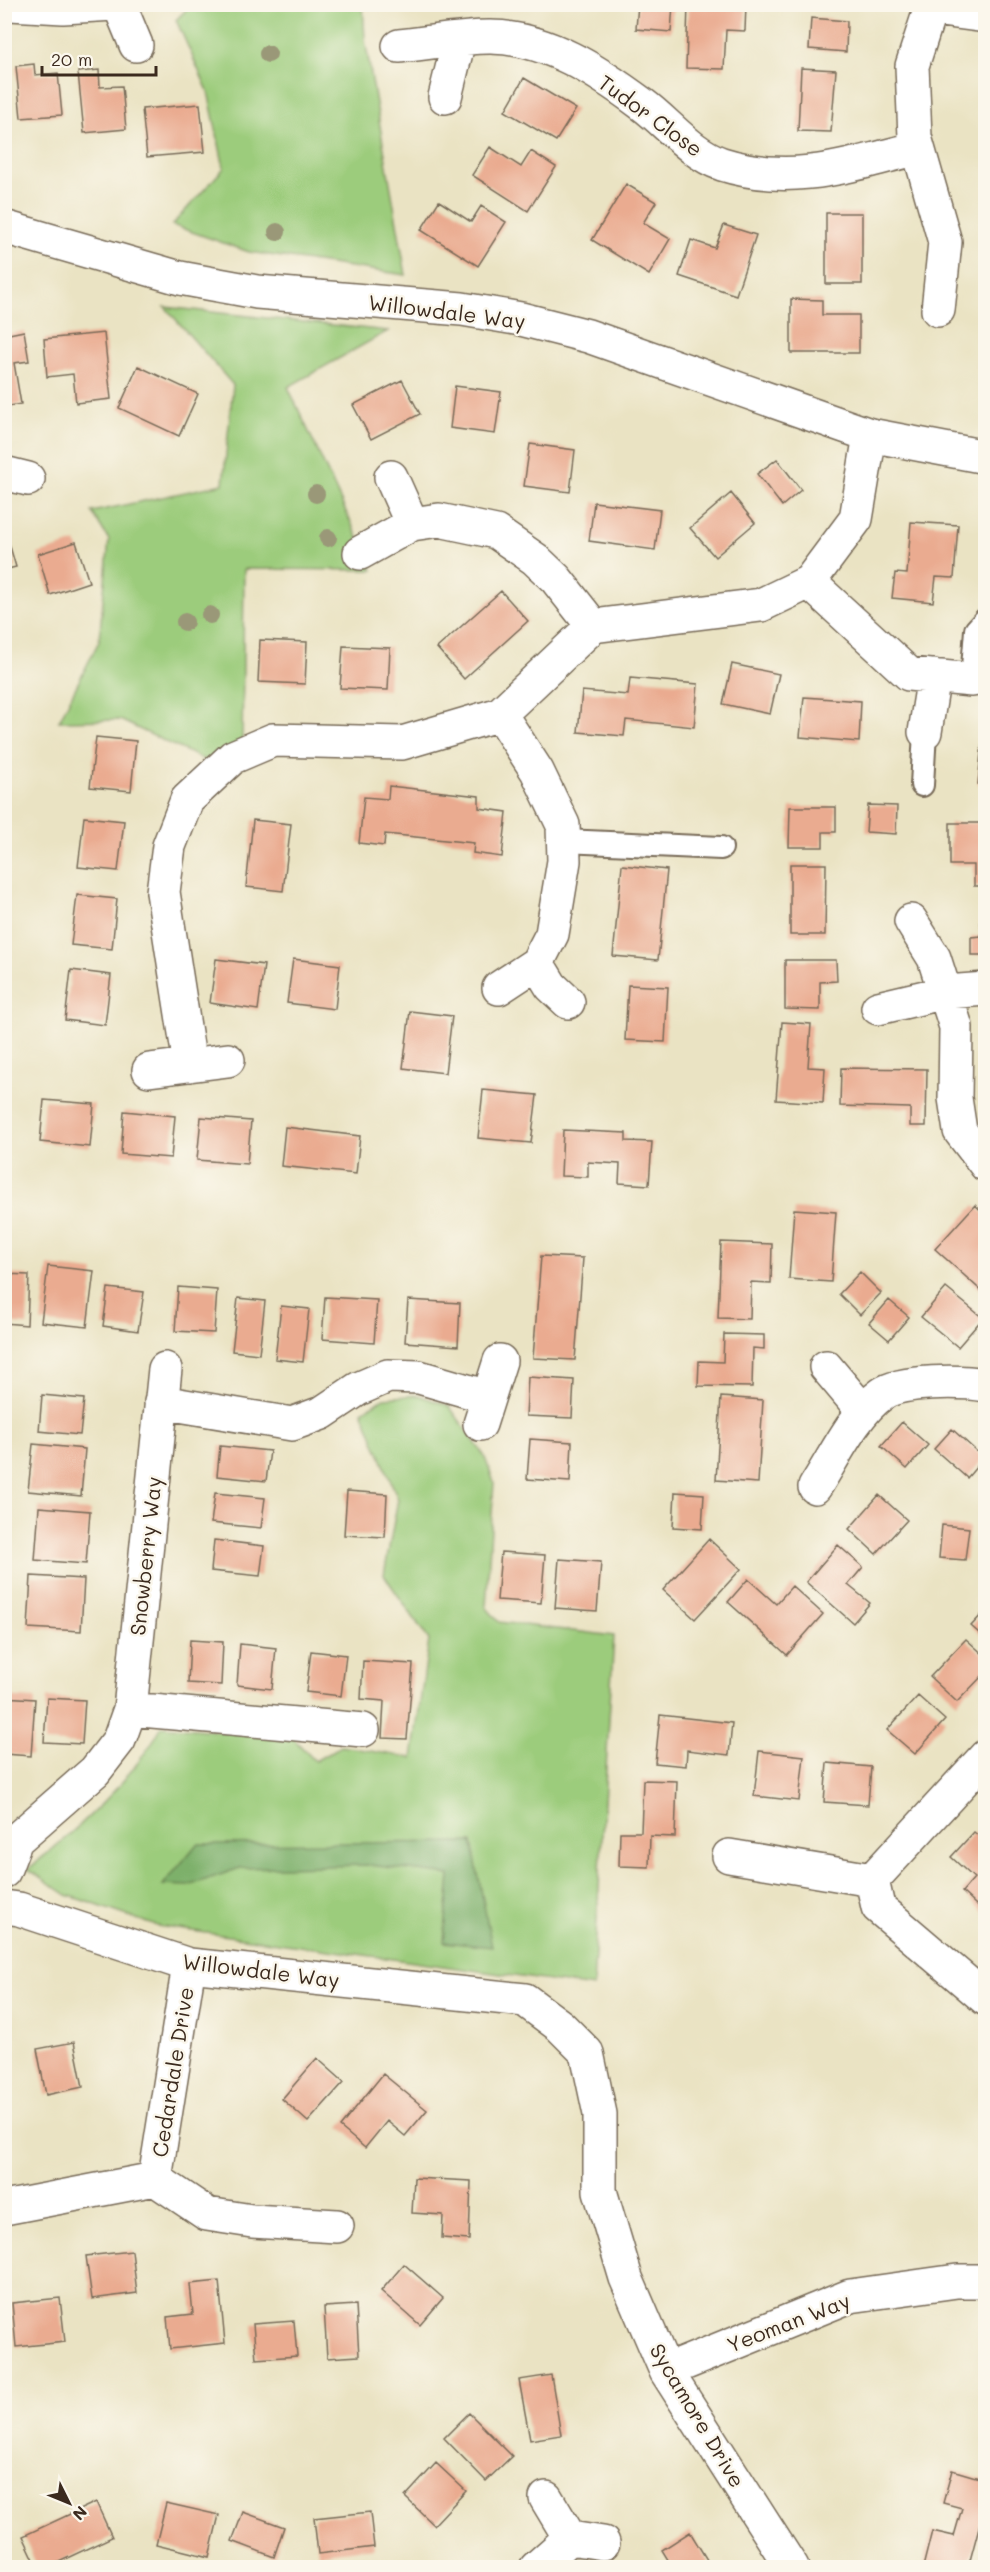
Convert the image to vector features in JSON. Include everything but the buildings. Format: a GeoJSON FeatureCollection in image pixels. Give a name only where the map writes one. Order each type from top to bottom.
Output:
{"type":"FeatureCollection","features":[{"type":"Feature","properties":{"kind":"street"},"geometry":{"type":"LineString","coordinates":[[10,4],[52,7],[117,4],[136,45]]}},
{"type":"Feature","properties":{"kind":"street"},"geometry":{"type":"LineString","coordinates":[[938,310],[945,242],[915,137],[912,66],[933,7],[986,16]]}},
{"type":"Feature","properties":{"kind":"street","name":"Tudor Close"},"geometry":{"type":"LineString","coordinates":[[399,46],[491,37],[529,41],[576,61],[642,104],[695,150],[720,163],[773,175],[826,172],[918,148]]}},
{"type":"Feature","properties":{"kind":"street"},"geometry":{"type":"LineString","coordinates":[[444,97],[459,40]]}},
{"type":"Feature","properties":{"kind":"street","name":"Willowdale Way"},"geometry":{"type":"LineString","coordinates":[[4,227],[180,278],[257,292],[462,309],[521,319],[588,336],[870,435],[986,457]]}},
{"type":"Feature","properties":{"kind":"street"},"geometry":{"type":"LineString","coordinates":[[190,1065],[163,892],[169,846],[187,800],[233,757],[273,740],[402,743],[500,714],[593,626],[761,605],[809,582],[856,519],[870,435]]}},
{"type":"Feature","properties":{"kind":"street"},"geometry":{"type":"LineString","coordinates":[[391,477],[412,524]]}},
{"type":"Feature","properties":{"kind":"street"},"geometry":{"type":"LineString","coordinates":[[360,553],[412,524],[439,520],[496,532],[535,559],[556,579],[593,626]]}},
{"type":"Feature","properties":{"kind":"street"},"geometry":{"type":"LineString","coordinates":[[809,582],[909,674],[972,680]]}},
{"type":"Feature","properties":{"kind":"street"},"geometry":{"type":"LineString","coordinates":[[925,732],[934,676]]}},
{"type":"Feature","properties":{"kind":"street"},"geometry":{"type":"LineString","coordinates":[[499,988],[537,963],[552,934],[564,861],[563,825],[537,771],[500,714]]}},
{"type":"Feature","properties":{"kind":"street"},"geometry":{"type":"LineString","coordinates":[[911,921],[934,958],[956,1027],[955,1098],[960,1131],[986,1165]]}},
{"type":"Feature","properties":{"kind":"street"},"geometry":{"type":"LineString","coordinates":[[537,963],[551,986],[568,1002]]}},
{"type":"Feature","properties":{"kind":"street"},"geometry":{"type":"LineString","coordinates":[[878,1008],[946,992],[986,989]]}},
{"type":"Feature","properties":{"kind":"street"},"geometry":{"type":"LineString","coordinates":[[149,1070],[228,1060]]}},
{"type":"Feature","properties":{"kind":"street"},"geometry":{"type":"LineString","coordinates":[[161,1402],[292,1424],[322,1413],[358,1389],[388,1376],[418,1377],[484,1410],[500,1361]]}},
{"type":"Feature","properties":{"kind":"street"},"geometry":{"type":"LineString","coordinates":[[826,1367],[863,1412]]}},
{"type":"Feature","properties":{"kind":"street","name":"Snowberry Way"},"geometry":{"type":"LineString","coordinates":[[4,1871],[16,1840],[95,1771],[119,1740],[130,1709],[165,1369]]}},
{"type":"Feature","properties":{"kind":"street"},"geometry":{"type":"LineString","coordinates":[[815,1487],[863,1412],[884,1392],[922,1383],[969,1382],[986,1385]]}},
{"type":"Feature","properties":{"kind":"street"},"geometry":{"type":"LineString","coordinates":[[130,1709],[363,1730]]}},
{"type":"Feature","properties":{"kind":"street"},"geometry":{"type":"LineString","coordinates":[[872,1880],[986,1756]]}},
{"type":"Feature","properties":{"kind":"street"},"geometry":{"type":"LineString","coordinates":[[729,1856],[872,1880]]}},
{"type":"Feature","properties":{"kind":"street"},"geometry":{"type":"LineString","coordinates":[[872,1880],[878,1908],[986,1999]]}},
{"type":"Feature","properties":{"kind":"street","name":"Willowdale Way"},"geometry":{"type":"LineString","coordinates":[[4,1907],[19,1909],[189,1965],[525,2000]]}},
{"type":"Feature","properties":{"kind":"street","name":"Cedardale Drive"},"geometry":{"type":"LineString","coordinates":[[156,2179],[189,1965]]}},
{"type":"Feature","properties":{"kind":"street","name":"Sycamore Drive"},"geometry":{"type":"LineString","coordinates":[[525,2000],[560,2026],[587,2053],[600,2114],[600,2191],[626,2278],[666,2371],[792,2568]]}},
{"type":"Feature","properties":{"kind":"street","name":"Cedardale Drive"},"geometry":{"type":"LineString","coordinates":[[4,2208],[156,2179],[207,2214],[252,2221],[338,2226]]}},
{"type":"Feature","properties":{"kind":"street","name":"Yeoman Way"},"geometry":{"type":"LineString","coordinates":[[666,2371],[850,2296],[957,2281],[986,2281]]}},
{"type":"Feature","properties":{"kind":"street"},"geometry":{"type":"LineString","coordinates":[[546,2498],[570,2538]]}},
{"type":"Feature","properties":{"kind":"street"},"geometry":{"type":"LineString","coordinates":[[570,2538],[603,2543]]}},
{"type":"Feature","properties":{"kind":"street"},"geometry":{"type":"LineString","coordinates":[[536,2568],[570,2538]]}},
{"type":"Feature","properties":{"kind":"lane"},"geometry":{"type":"LineString","coordinates":[[972,680],[976,630],[986,619]]}},
{"type":"Feature","properties":{"kind":"lane"},"geometry":{"type":"LineString","coordinates":[[922,785],[925,732]]}},
{"type":"Feature","properties":{"kind":"lane"},"geometry":{"type":"LineString","coordinates":[[564,841],[722,848]]}},
{"type":"Feature","properties":{"kind":"green space"},"geometry":{"type":"Polygon","coordinates":[[[191,5],[363,5],[365,40],[406,275],[249,252],[172,225],[224,168],[208,91],[176,20],[191,5]]]}},
{"type":"Feature","properties":{"kind":"green space"},"geometry":{"type":"Polygon","coordinates":[[[165,307],[388,331],[288,387],[373,570],[244,569],[242,753],[221,768],[120,720],[59,721],[99,641],[109,540],[92,512],[223,484],[233,385],[165,307]]]}},
{"type":"Feature","properties":{"kind":"green space"},"geometry":{"type":"Polygon","coordinates":[[[418,1395],[449,1406],[484,1455],[494,1482],[486,1607],[499,1622],[614,1636],[593,1987],[157,1926],[67,1895],[28,1869],[66,1838],[119,1786],[135,1767],[162,1726],[293,1738],[315,1761],[341,1746],[412,1758],[429,1640],[384,1575],[398,1499],[362,1411],[384,1398],[418,1395]]]}},
{"type":"Feature","properties":{"kind":"green space"},"geometry":{"type":"Polygon","coordinates":[[[472,1842],[492,1947],[444,1942],[450,1875],[369,1865],[240,1868],[188,1886],[163,1885],[197,1844],[472,1842]]]}}]}
